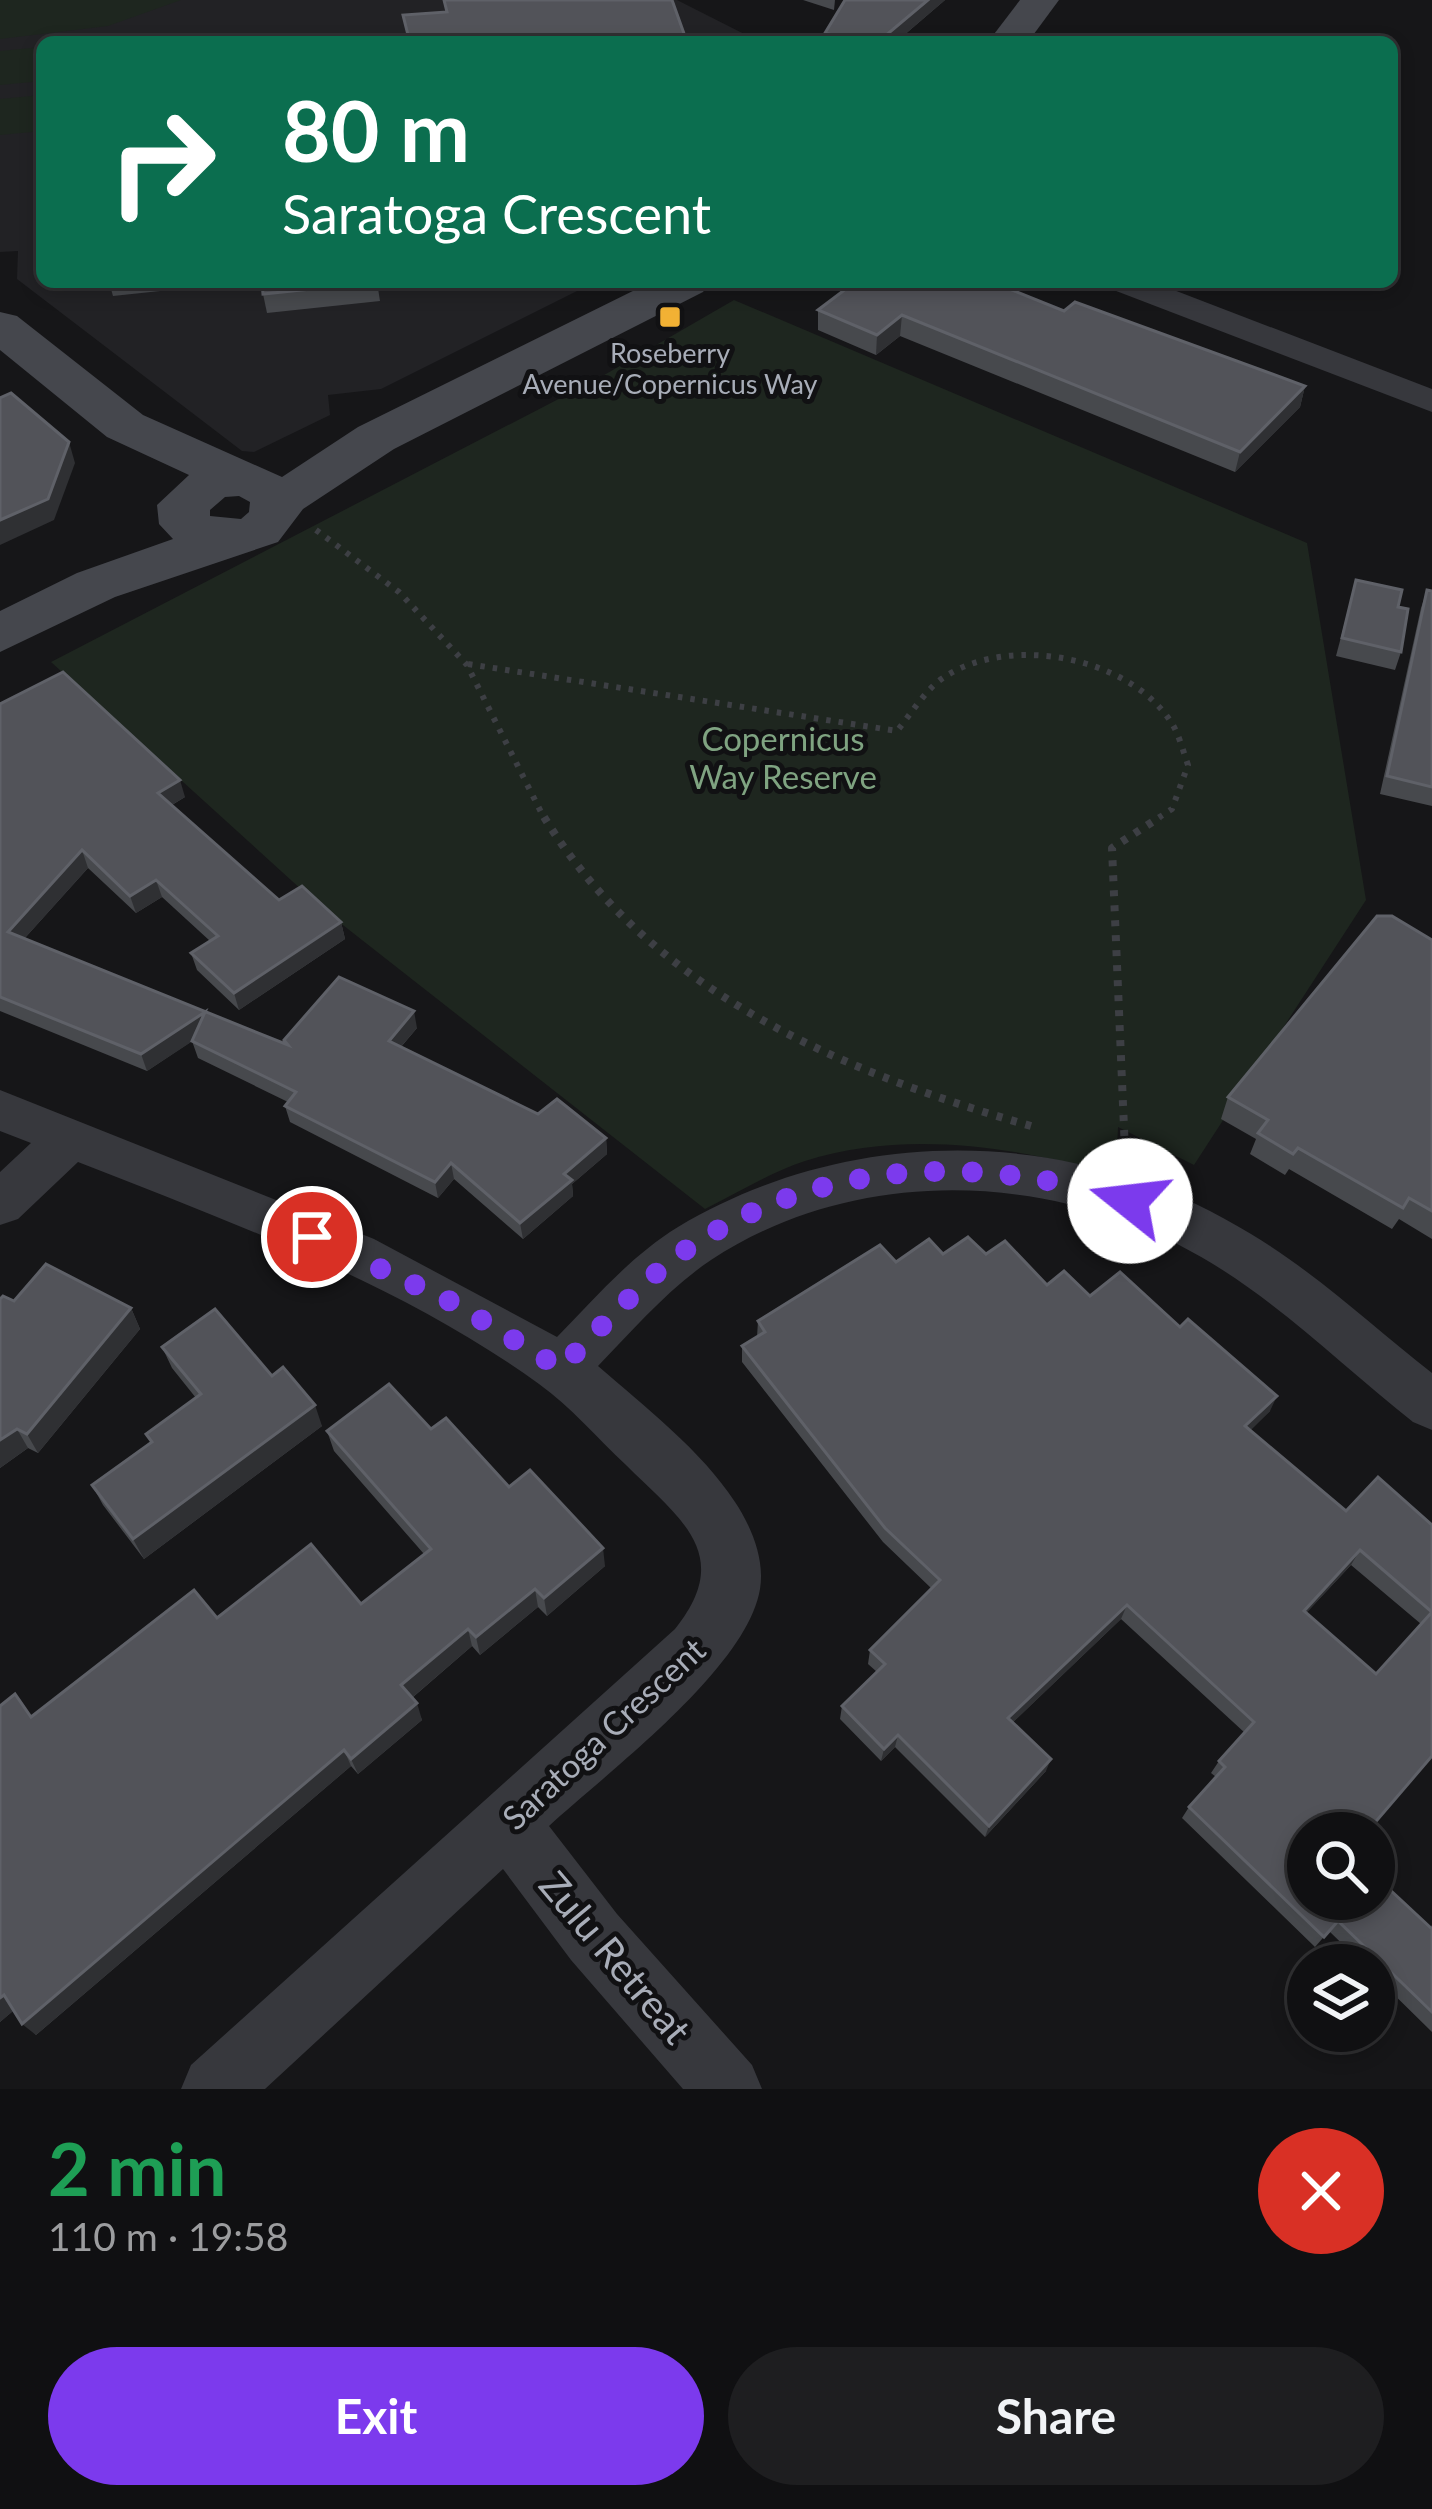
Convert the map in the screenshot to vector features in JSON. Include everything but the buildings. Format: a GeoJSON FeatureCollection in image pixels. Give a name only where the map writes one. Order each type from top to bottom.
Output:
{"type":"FeatureCollection","features":[{"type":"Feature","properties":{"kind":"street"},"geometry":{"type":"LineString","coordinates":[[1013,36],[1040,0]]}},
{"type":"Feature","properties":{"kind":"street"},"geometry":{"type":"LineString","coordinates":[[272,494],[675,288]]}},
{"type":"Feature","properties":{"kind":"street"},"geometry":{"type":"LineString","coordinates":[[1139,288],[1432,401]]}},
{"type":"Feature","properties":{"kind":"street"},"geometry":{"type":"LineString","coordinates":[[0,326],[124,426],[198,520]]}},
{"type":"Feature","properties":{"kind":"street"},"geometry":{"type":"LineString","coordinates":[[124,426],[272,494]]}},
{"type":"Feature","properties":{"kind":"street"},"geometry":{"type":"LineString","coordinates":[[0,634],[96,585],[198,520],[270,522],[272,494]]}},
{"type":"Feature","properties":{"kind":"street","name":"Saratoga Crescent"},"geometry":{"type":"LineString","coordinates":[[0,1110],[454,1303],[560,1368],[698,1498],[724,1536],[732,1577],[725,1611],[696,1650],[215,2089]]}},
{"type":"Feature","properties":{"kind":"street"},"geometry":{"type":"LineString","coordinates":[[0,1204],[70,1138]]}},
{"type":"Feature","properties":{"kind":"street"},"geometry":{"type":"LineString","coordinates":[[560,1368],[693,1245],[820,1184],[880,1172],[1000,1173],[1082,1185],[1128,1176],[1230,1248],[1432,1405]]}},
{"type":"Feature","properties":{"kind":"street","name":"Zulu Retreat"},"geometry":{"type":"LineString","coordinates":[[508,1822],[594,1937],[728,2089]]}},
{"type":"Feature","properties":{"kind":"path"},"geometry":{"type":"LineString","coordinates":[[272,494],[416,602],[468,664],[549,827],[584,877],[668,962],[801,1046],[873,1079],[1047,1130]]}},
{"type":"Feature","properties":{"kind":"path"},"geometry":{"type":"LineString","coordinates":[[468,664],[897,731],[913,699],[934,679],[956,668],[1018,654],[1090,664],[1149,696],[1171,715],[1184,740],[1189,768],[1166,818],[1145,835],[1112,848],[1128,1176]]}},
{"type":"Feature","properties":{"kind":"path"},"geometry":{"type":"LineString","coordinates":[[1106,1146],[1128,1176]]}},
{"type":"Feature","properties":{"kind":"shaded area"},"geometry":{"type":"Polygon","coordinates":[[[0,0],[677,0],[748,36],[36,36],[36,288],[583,288],[381,389],[328,395],[330,415],[254,452],[242,451],[17,279],[18,251],[0,252],[0,0]]]}},
{"type":"Feature","properties":{"kind":"green space"},"geometry":{"type":"Polygon","coordinates":[[[0,0],[181,0],[108,26],[0,39],[0,0]]]}},
{"type":"Feature","properties":{"kind":"green space"},"geometry":{"type":"Polygon","coordinates":[[[36,48],[36,82],[0,85],[0,51],[36,48]]]}},
{"type":"Feature","properties":{"kind":"green space"},"geometry":{"type":"Polygon","coordinates":[[[36,96],[36,132],[0,135],[0,99],[36,96]]]}},
{"type":"Feature","properties":{"kind":"green space","name":"Copernicus Way Reserve"},"geometry":{"type":"Polygon","coordinates":[[[734,300],[1307,543],[1366,900],[1194,1165],[1118,1127],[1116,1175],[1001,1150],[882,1146],[805,1161],[705,1209],[325,911],[51,662],[599,378],[734,300]]]}},
{"type":"Feature","properties":{"kind":"place","name":"Roseberry Avenue/Copernicus Way"},"geometry":{"type":"Point","coordinates":[670,317]}},
{"type":"Feature","properties":{"kind":"route"},"geometry":{"type":"LineString","coordinates":[[312,1237],[454,1303],[560,1368],[693,1245],[755,1211],[820,1184],[880,1172],[1000,1173],[1082,1185],[1130,1201]]}}]}
